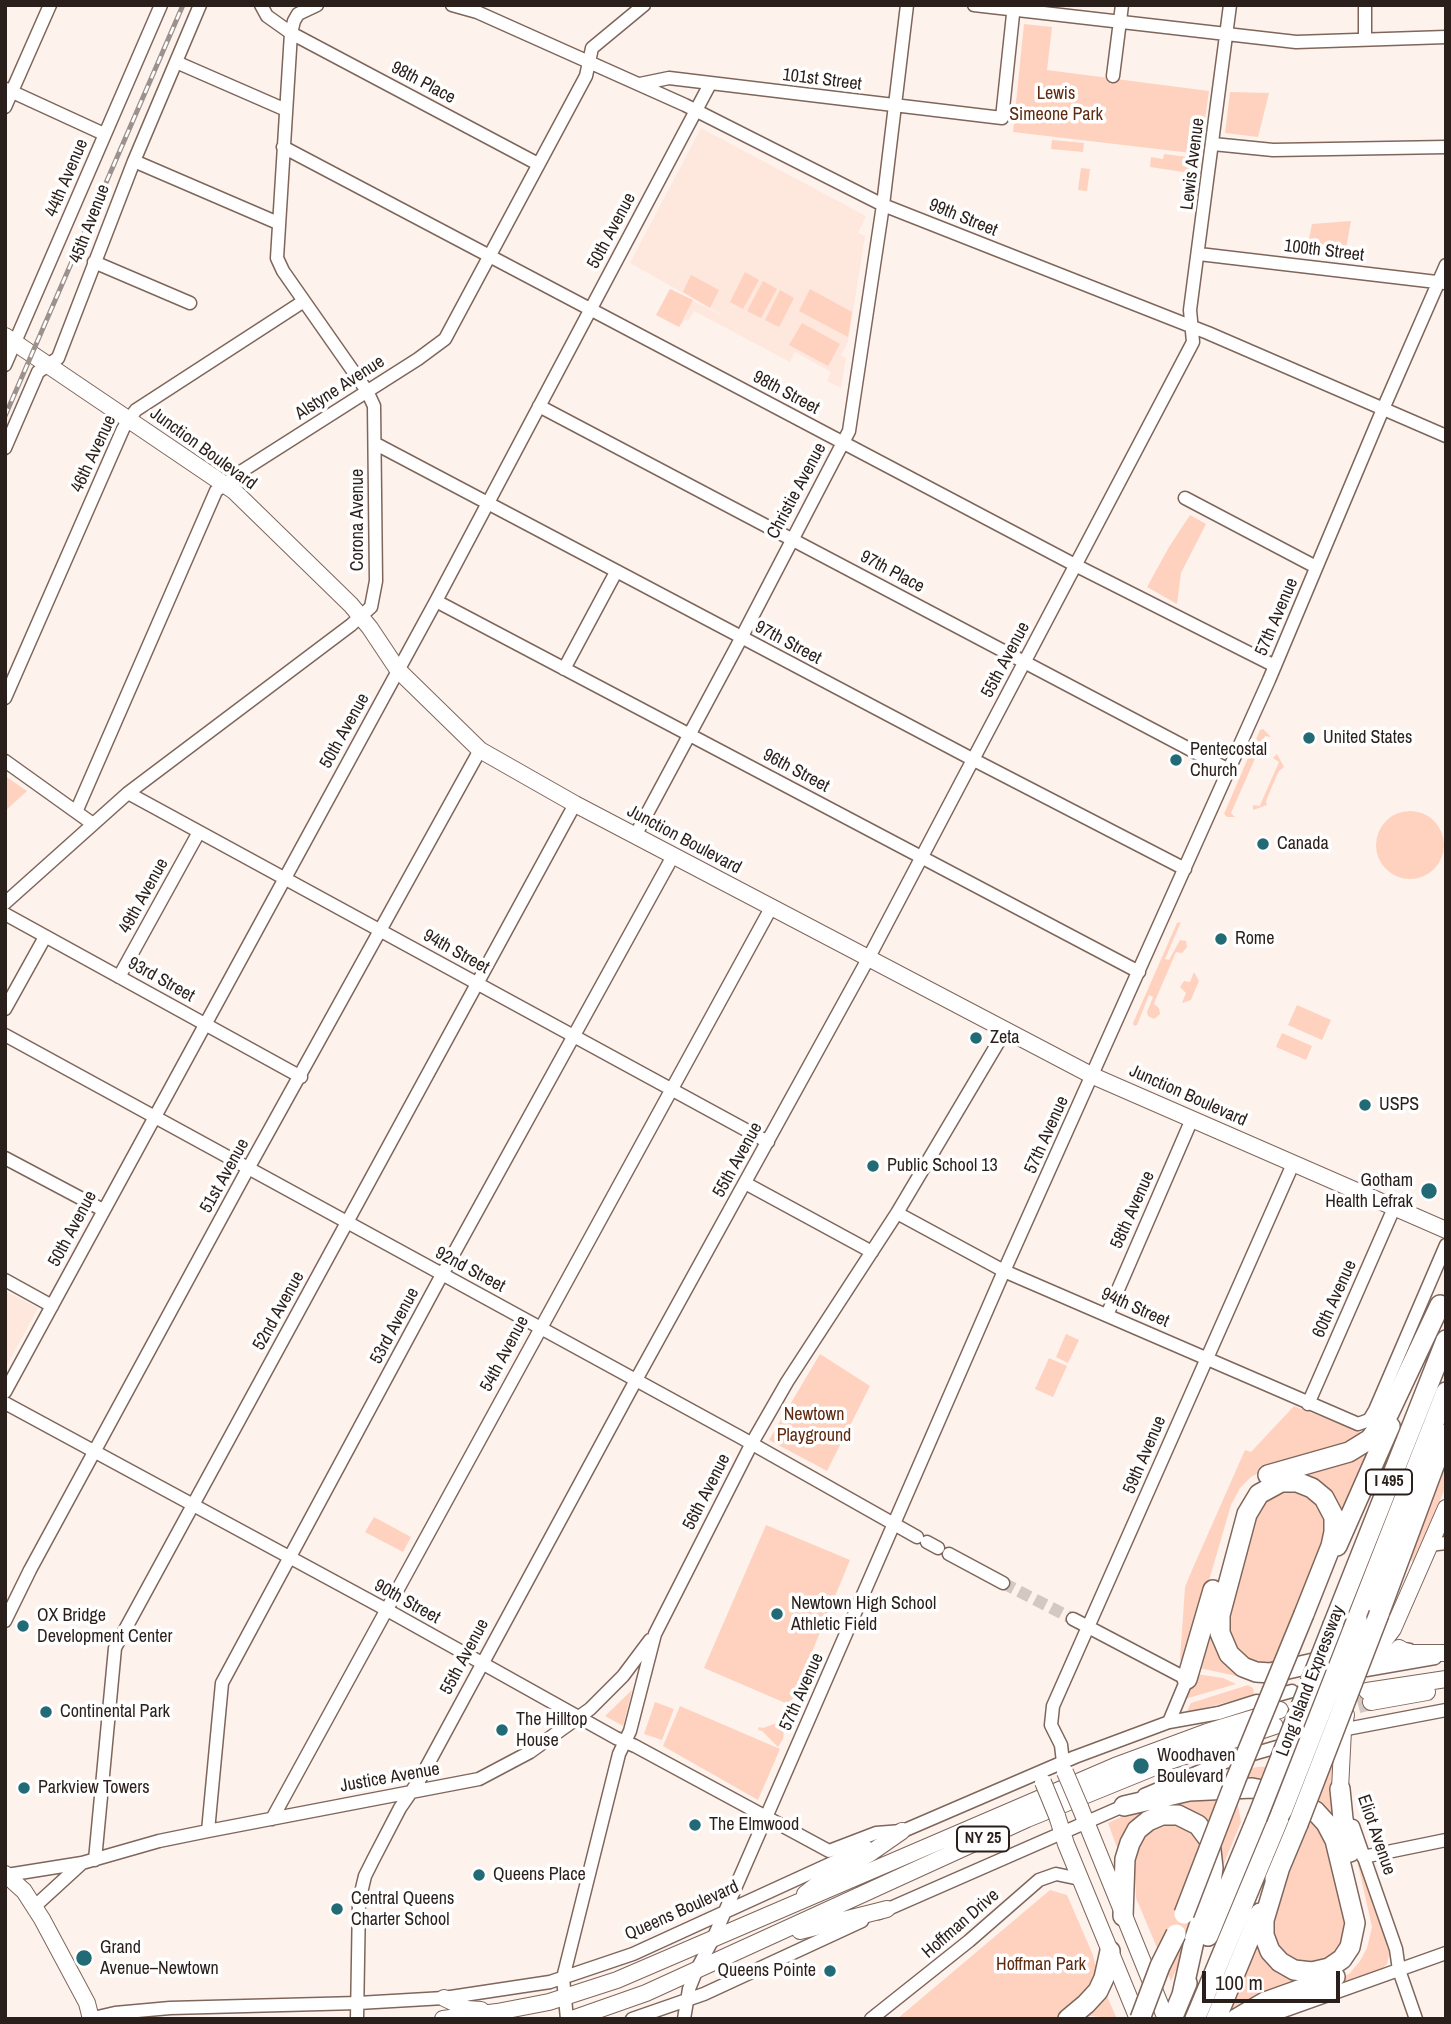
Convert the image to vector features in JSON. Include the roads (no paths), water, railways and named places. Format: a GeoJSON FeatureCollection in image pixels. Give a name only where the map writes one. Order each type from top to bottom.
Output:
{"type":"FeatureCollection","features":[{"type":"Feature","properties":{"kind":"highway"},"geometry":{"type":"LineString","coordinates":[[1308,1605],[1325,1573],[1422,1352],[1443,1297]]}},
{"type":"Feature","properties":{"kind":"highway"},"geometry":{"type":"LineString","coordinates":[[1187,1679],[1237,1508],[1245,1493],[1265,1476],[1349,1452],[1370,1439],[1389,1413],[1443,1297]]}},
{"type":"Feature","properties":{"kind":"highway","name":"Long Island Expressway"},"geometry":{"type":"LineString","coordinates":[[1172,2019],[1257,1818],[1446,1340]]}},
{"type":"Feature","properties":{"kind":"highway","name":"Long Island Expressway"},"geometry":{"type":"LineString","coordinates":[[1195,2019],[1282,1811],[1446,1392]]}},
{"type":"Feature","properties":{"kind":"highway"},"geometry":{"type":"LineString","coordinates":[[1216,2019],[1298,1824],[1446,1434]]}},
{"type":"Feature","properties":{"kind":"highway"},"geometry":{"type":"LineString","coordinates":[[1146,2019],[1236,1779],[1308,1605],[1331,1546],[1334,1517],[1324,1498],[1312,1488],[1297,1482],[1281,1482],[1259,1493],[1247,1514],[1220,1615],[1220,1633],[1229,1654],[1243,1667],[1262,1673],[1287,1670],[1349,1655],[1370,1662],[1408,1653]]}},
{"type":"Feature","properties":{"kind":"highway"},"geometry":{"type":"LineString","coordinates":[[1124,1806],[1189,1791],[1252,1788],[1285,1794],[1315,1811],[1326,1823],[1335,1840],[1355,1923],[1354,1939],[1350,1947],[1342,1959],[1329,1968],[1312,1972],[1294,1970],[1280,1962],[1270,1951],[1264,1935],[1264,1920],[1279,1870]]}},
{"type":"Feature","properties":{"kind":"highway"},"geometry":{"type":"LineString","coordinates":[[1236,2019],[1265,2002],[1336,1977],[1354,1961],[1363,1945],[1365,1919],[1343,1819],[1340,1789]]}},
{"type":"Feature","properties":{"kind":"highway"},"geometry":{"type":"LineString","coordinates":[[1123,1916],[1125,1859],[1129,1843],[1137,1830],[1162,1815],[1178,1815],[1198,1825],[1210,1841],[1213,1868],[1209,1896],[1194,1941],[1181,1997]]}},
{"type":"Feature","properties":{"kind":"highway"},"geometry":{"type":"LineString","coordinates":[[1139,2019],[1176,1934]]}},
{"type":"Feature","properties":{"kind":"highway"},"geometry":{"type":"LineString","coordinates":[[1068,2019],[1098,1991],[1105,1976],[1110,1951]]}},
{"type":"Feature","properties":{"kind":"main road","name":"Junction Boulevard"},"geometry":{"type":"LineString","coordinates":[[10,339],[234,491],[360,617],[398,670],[480,750],[635,836],[1093,1076],[1446,1230]]}},
{"type":"Feature","properties":{"kind":"main road","name":"Eliot Avenue"},"geometry":{"type":"LineString","coordinates":[[1340,1789],[1343,1730],[1358,1680],[1393,1629],[1437,1544],[1446,1508]]}},
{"type":"Feature","properties":{"kind":"main road"},"geometry":{"type":"LineString","coordinates":[[1393,1629],[1396,1645],[1408,1653],[1446,1655]]}},
{"type":"Feature","properties":{"kind":"main road"},"geometry":{"type":"LineString","coordinates":[[1446,1679],[1369,1697],[1446,1690]]}},
{"type":"Feature","properties":{"kind":"main road","name":"NY 25"},"geometry":{"type":"LineString","coordinates":[[443,2019],[497,2012],[564,1998],[640,1972],[1115,1766],[1277,1710]]}},
{"type":"Feature","properties":{"kind":"main road","name":"NY 25"},"geometry":{"type":"LineString","coordinates":[[570,2019],[646,1993],[1027,1819],[1167,1762],[1277,1710]]}},
{"type":"Feature","properties":{"kind":"main road"},"geometry":{"type":"LineString","coordinates":[[1064,1767],[1166,2019]]}},
{"type":"Feature","properties":{"kind":"main road"},"geometry":{"type":"LineString","coordinates":[[1040,1777],[1139,2019]]}},
{"type":"Feature","properties":{"kind":"main road"},"geometry":{"type":"LineString","coordinates":[[792,1905],[829,1875],[869,1854],[902,1831]]}},
{"type":"Feature","properties":{"kind":"main road"},"geometry":{"type":"LineString","coordinates":[[6,1875],[24,1891],[34,1907],[87,2003],[90,2019]]}},
{"type":"Feature","properties":{"kind":"main road"},"geometry":{"type":"LineString","coordinates":[[751,1946],[841,1919],[887,1909]]}},
{"type":"Feature","properties":{"kind":"main road"},"geometry":{"type":"LineString","coordinates":[[444,1998],[467,2009],[497,2012]]}},
{"type":"Feature","properties":{"kind":"street"},"geometry":{"type":"LineString","coordinates":[[5,107],[9,90],[50,5]]}},
{"type":"Feature","properties":{"kind":"street","name":"44th Avenue"},"geometry":{"type":"LineString","coordinates":[[5,365],[10,339],[161,5]]}},
{"type":"Feature","properties":{"kind":"street","name":"45th Avenue"},"geometry":{"type":"LineString","coordinates":[[5,448],[38,372],[58,358],[134,161],[200,5]]}},
{"type":"Feature","properties":{"kind":"street","name":"98th Place"},"geometry":{"type":"LineString","coordinates":[[261,5],[267,16],[291,33],[538,163]]}},
{"type":"Feature","properties":{"kind":"street"},"geometry":{"type":"LineString","coordinates":[[291,33],[298,14],[317,5]]}},
{"type":"Feature","properties":{"kind":"street","name":"99th Street"},"geometry":{"type":"LineString","coordinates":[[452,5],[473,9],[639,84],[883,205],[1192,327],[1446,436]]}},
{"type":"Feature","properties":{"kind":"street","name":"Alstyne Avenue"},"geometry":{"type":"LineString","coordinates":[[76,811],[216,491],[445,339],[586,75],[592,48],[644,5]]}},
{"type":"Feature","properties":{"kind":"street","name":"Christie Avenue"},"geometry":{"type":"LineString","coordinates":[[635,836],[742,638],[849,431],[883,205],[907,5]]}},
{"type":"Feature","properties":{"kind":"street"},"geometry":{"type":"LineString","coordinates":[[974,5],[1296,42],[1446,37]]}},
{"type":"Feature","properties":{"kind":"street"},"geometry":{"type":"LineString","coordinates":[[1113,76],[1122,5]]}},
{"type":"Feature","properties":{"kind":"street","name":"Lewis Avenue"},"geometry":{"type":"LineString","coordinates":[[1192,327],[1191,310],[1230,5]]}},
{"type":"Feature","properties":{"kind":"street"},"geometry":{"type":"LineString","coordinates":[[1365,5],[1366,39]]}},
{"type":"Feature","properties":{"kind":"street","name":"101st Street"},"geometry":{"type":"LineString","coordinates":[[639,84],[669,78],[1002,118],[1014,8]]}},
{"type":"Feature","properties":{"kind":"street","name":"Corona Avenue"},"geometry":{"type":"LineString","coordinates":[[5,903],[128,793],[371,607],[376,581],[374,406],[367,391],[277,258],[291,33]]}},
{"type":"Feature","properties":{"kind":"street"},"geometry":{"type":"LineString","coordinates":[[176,62],[286,110]]}},
{"type":"Feature","properties":{"kind":"street","name":"50th Avenue"},"geometry":{"type":"LineString","coordinates":[[5,1392],[436,601],[710,84]]}},
{"type":"Feature","properties":{"kind":"street"},"geometry":{"type":"LineString","coordinates":[[9,90],[104,134]]}},
{"type":"Feature","properties":{"kind":"street"},"geometry":{"type":"LineString","coordinates":[[1213,144],[1273,150],[1446,147]]}},
{"type":"Feature","properties":{"kind":"street","name":"98th Street"},"geometry":{"type":"LineString","coordinates":[[283,147],[1075,565],[1275,666]]}},
{"type":"Feature","properties":{"kind":"street"},"geometry":{"type":"LineString","coordinates":[[134,161],[278,223]]}},
{"type":"Feature","properties":{"kind":"street","name":"100th Street"},"geometry":{"type":"LineString","coordinates":[[1199,254],[1442,283]]}},
{"type":"Feature","properties":{"kind":"street"},"geometry":{"type":"LineString","coordinates":[[94,262],[190,303]]}},
{"type":"Feature","properties":{"kind":"street","name":"57th Avenue"},"geometry":{"type":"LineString","coordinates":[[684,2019],[686,2001],[697,1969],[713,1939],[1004,1271],[1275,666],[1383,409],[1442,283],[1446,265]]}},
{"type":"Feature","properties":{"kind":"street","name":"46th Avenue"},"geometry":{"type":"LineString","coordinates":[[5,698],[122,429],[129,419],[136,411],[304,301]]}},
{"type":"Feature","properties":{"kind":"street","name":"55th Avenue"},"geometry":{"type":"LineString","coordinates":[[357,2019],[360,1894],[373,1860],[922,858],[1193,342],[1192,327]]}},
{"type":"Feature","properties":{"kind":"street","name":"97th Place"},"geometry":{"type":"LineString","coordinates":[[539,406],[1229,770]]}},
{"type":"Feature","properties":{"kind":"street","name":"97th Street"},"geometry":{"type":"LineString","coordinates":[[376,444],[1185,869]]}},
{"type":"Feature","properties":{"kind":"street"},"geometry":{"type":"LineString","coordinates":[[1185,498],[1317,567]]}},
{"type":"Feature","properties":{"kind":"street"},"geometry":{"type":"LineString","coordinates":[[564,669],[616,572]]}},
{"type":"Feature","properties":{"kind":"street","name":"96th Street"},"geometry":{"type":"LineString","coordinates":[[436,601],[1139,972]]}},
{"type":"Feature","properties":{"kind":"street","name":"51st Avenue"},"geometry":{"type":"LineString","coordinates":[[5,1620],[249,1168],[480,750]]}},
{"type":"Feature","properties":{"kind":"street"},"geometry":{"type":"LineString","coordinates":[[5,761],[93,824]]}},
{"type":"Feature","properties":{"kind":"street","name":"94th Street"},"geometry":{"type":"LineString","coordinates":[[128,793],[768,1142]]}},
{"type":"Feature","properties":{"kind":"street","name":"52nd Avenue"},"geometry":{"type":"LineString","coordinates":[[95,1860],[114,1648],[575,804]]}},
{"type":"Feature","properties":{"kind":"street","name":"49th Avenue"},"geometry":{"type":"LineString","coordinates":[[119,977],[199,832]]}},
{"type":"Feature","properties":{"kind":"street","name":"53rd Avenue"},"geometry":{"type":"LineString","coordinates":[[208,1831],[222,1683],[442,1274],[673,856]]}},
{"type":"Feature","properties":{"kind":"street","name":"54th Avenue"},"geometry":{"type":"LineString","coordinates":[[272,1819],[771,908]]}},
{"type":"Feature","properties":{"kind":"street","name":"93rd Street"},"geometry":{"type":"LineString","coordinates":[[5,914],[301,1077]]}},
{"type":"Feature","properties":{"kind":"street"},"geometry":{"type":"LineString","coordinates":[[5,1009],[45,937]]}},
{"type":"Feature","properties":{"kind":"street","name":"56th Avenue"},"geometry":{"type":"LineString","coordinates":[[570,2019],[564,1998],[563,1978],[619,1754],[630,1731],[655,1634],[752,1443],[787,1382],[897,1213],[1005,1031]]}},
{"type":"Feature","properties":{"kind":"street","name":"92nd Street"},"geometry":{"type":"LineString","coordinates":[[5,1035],[1003,1583]]}},
{"type":"Feature","properties":{"kind":"street","name":"58th Avenue"},"geometry":{"type":"LineString","coordinates":[[1107,1315],[1192,1119]]}},
{"type":"Feature","properties":{"kind":"street"},"geometry":{"type":"LineString","coordinates":[[5,1158],[103,1210]]}},
{"type":"Feature","properties":{"kind":"street","name":"59th Avenue"},"geometry":{"type":"LineString","coordinates":[[1064,1767],[1061,1745],[1051,1724],[1051,1716],[1184,1406],[1293,1164]]}},
{"type":"Feature","properties":{"kind":"street"},"geometry":{"type":"LineString","coordinates":[[745,1183],[872,1252]]}},
{"type":"Feature","properties":{"kind":"street","name":"60th Avenue"},"geometry":{"type":"LineString","coordinates":[[1308,1404],[1394,1208]]}},
{"type":"Feature","properties":{"kind":"street","name":"94th Street"},"geometry":{"type":"LineString","coordinates":[[897,1213],[1004,1271],[1355,1424],[1363,1424],[1369,1420],[1375,1410],[1446,1245]]}},
{"type":"Feature","properties":{"kind":"street"},"geometry":{"type":"LineString","coordinates":[[5,1280],[52,1306]]}},
{"type":"Feature","properties":{"kind":"street","name":"90th Street"},"geometry":{"type":"LineString","coordinates":[[5,1403],[624,1742],[829,1851],[876,1833],[902,1831]]}},
{"type":"Feature","properties":{"kind":"street"},"geometry":{"type":"LineString","coordinates":[[1073,1619],[1187,1679],[1169,1722]]}},
{"type":"Feature","properties":{"kind":"street","name":"Justice Avenue"},"geometry":{"type":"LineString","coordinates":[[6,1875],[82,1863],[159,1841],[479,1779],[530,1752],[579,1717],[623,1676],[655,1634]]}},
{"type":"Feature","properties":{"kind":"street"},"geometry":{"type":"LineString","coordinates":[[1370,1662],[1446,1655]]}},
{"type":"Feature","properties":{"kind":"street"},"geometry":{"type":"LineString","coordinates":[[1277,1710],[1292,1691]]}},
{"type":"Feature","properties":{"kind":"street","name":"Queens Boulevard"},"geometry":{"type":"LineString","coordinates":[[90,2019],[115,2013],[170,2008],[444,1998],[563,1978],[633,1954],[902,1831],[1040,1777],[1169,1722],[1219,1713],[1258,1701]]}},
{"type":"Feature","properties":{"kind":"street"},"geometry":{"type":"LineString","coordinates":[[640,2018],[686,2001],[887,1909],[1215,1765],[1343,1730],[1446,1710]]}},
{"type":"Feature","properties":{"kind":"street","name":"Eliot Avenue"},"geometry":{"type":"LineString","coordinates":[[1340,1789],[1396,1949],[1399,1970],[1416,2019]]}},
{"type":"Feature","properties":{"kind":"street"},"geometry":{"type":"LineString","coordinates":[[1363,1857],[1446,1840]]}},
{"type":"Feature","properties":{"kind":"street","name":"Justice Avenue"},"geometry":{"type":"LineString","coordinates":[[34,1907],[82,1863]]}},
{"type":"Feature","properties":{"kind":"street","name":"Hoffman Drive"},"geometry":{"type":"LineString","coordinates":[[870,2019],[969,1941],[1039,1880],[1056,1874],[1080,1879]]}},
{"type":"Feature","properties":{"kind":"street"},"geometry":{"type":"LineString","coordinates":[[1261,2019],[1446,1953]]}},
{"type":"Feature","properties":{"kind":"tunnel"},"geometry":{"type":"LineString","coordinates":[[1003,1583],[1073,1619]]}},
{"type":"Feature","properties":{"kind":"tunnel"},"geometry":{"type":"LineString","coordinates":[[1335,1711],[1371,1702]]}},
{"type":"Feature","properties":{"kind":"railway"},"geometry":{"type":"LineString","coordinates":[[5,416],[183,5]]}},
{"type":"Feature","properties":{"kind":"place","name":"United States"},"geometry":{"type":"Point","coordinates":[1309,738]}},
{"type":"Feature","properties":{"kind":"place","name":"Pentecostal Church"},"geometry":{"type":"Point","coordinates":[1176,760]}},
{"type":"Feature","properties":{"kind":"place","name":"Canada"},"geometry":{"type":"Point","coordinates":[1263,844]}},
{"type":"Feature","properties":{"kind":"place","name":"Rome"},"geometry":{"type":"Point","coordinates":[1221,939]}},
{"type":"Feature","properties":{"kind":"place","name":"Zeta"},"geometry":{"type":"Point","coordinates":[976,1038]}},
{"type":"Feature","properties":{"kind":"place","name":"USPS"},"geometry":{"type":"Point","coordinates":[1365,1105]}},
{"type":"Feature","properties":{"kind":"place","name":"Public School 13"},"geometry":{"type":"Point","coordinates":[873,1166]}},
{"type":"Feature","properties":{"kind":"place","name":"Gotham Health Lefrak"},"geometry":{"type":"Point","coordinates":[1429,1191]}},
{"type":"Feature","properties":{"kind":"place","name":"Newtown High School Athletic Field"},"geometry":{"type":"Point","coordinates":[777,1614]}},
{"type":"Feature","properties":{"kind":"place","name":"OX Bridge Development Center"},"geometry":{"type":"Point","coordinates":[23,1626]}},
{"type":"Feature","properties":{"kind":"place","name":"Continental Park"},"geometry":{"type":"Point","coordinates":[46,1712]}},
{"type":"Feature","properties":{"kind":"place","name":"The Hilltop House"},"geometry":{"type":"Point","coordinates":[502,1730]}},
{"type":"Feature","properties":{"kind":"place","name":"Woodhaven Boulevard"},"geometry":{"type":"Point","coordinates":[1141,1766]}},
{"type":"Feature","properties":{"kind":"place","name":"Parkview Towers"},"geometry":{"type":"Point","coordinates":[24,1788]}},
{"type":"Feature","properties":{"kind":"place","name":"The Elmwood"},"geometry":{"type":"Point","coordinates":[695,1825]}},
{"type":"Feature","properties":{"kind":"place","name":"Queens Place"},"geometry":{"type":"Point","coordinates":[479,1875]}},
{"type":"Feature","properties":{"kind":"place","name":"Central Queens Charter School"},"geometry":{"type":"Point","coordinates":[337,1909]}},
{"type":"Feature","properties":{"kind":"place","name":"Grand Avenue–Newtown"},"geometry":{"type":"Point","coordinates":[84,1958]}},
{"type":"Feature","properties":{"kind":"place","name":"Queens Pointe"},"geometry":{"type":"Point","coordinates":[830,1971]}},
{"type":"Feature","properties":{"kind":"park label","name":"Lewis Simeone Park"},"geometry":{"type":"Point","coordinates":[1056,104]}},
{"type":"Feature","properties":{"kind":"park label","name":"Newtown Playground"},"geometry":{"type":"Point","coordinates":[814,1425]}},
{"type":"Feature","properties":{"kind":"park label","name":"Hoffman Park"},"geometry":{"type":"Point","coordinates":[1041,1965]}}]}
